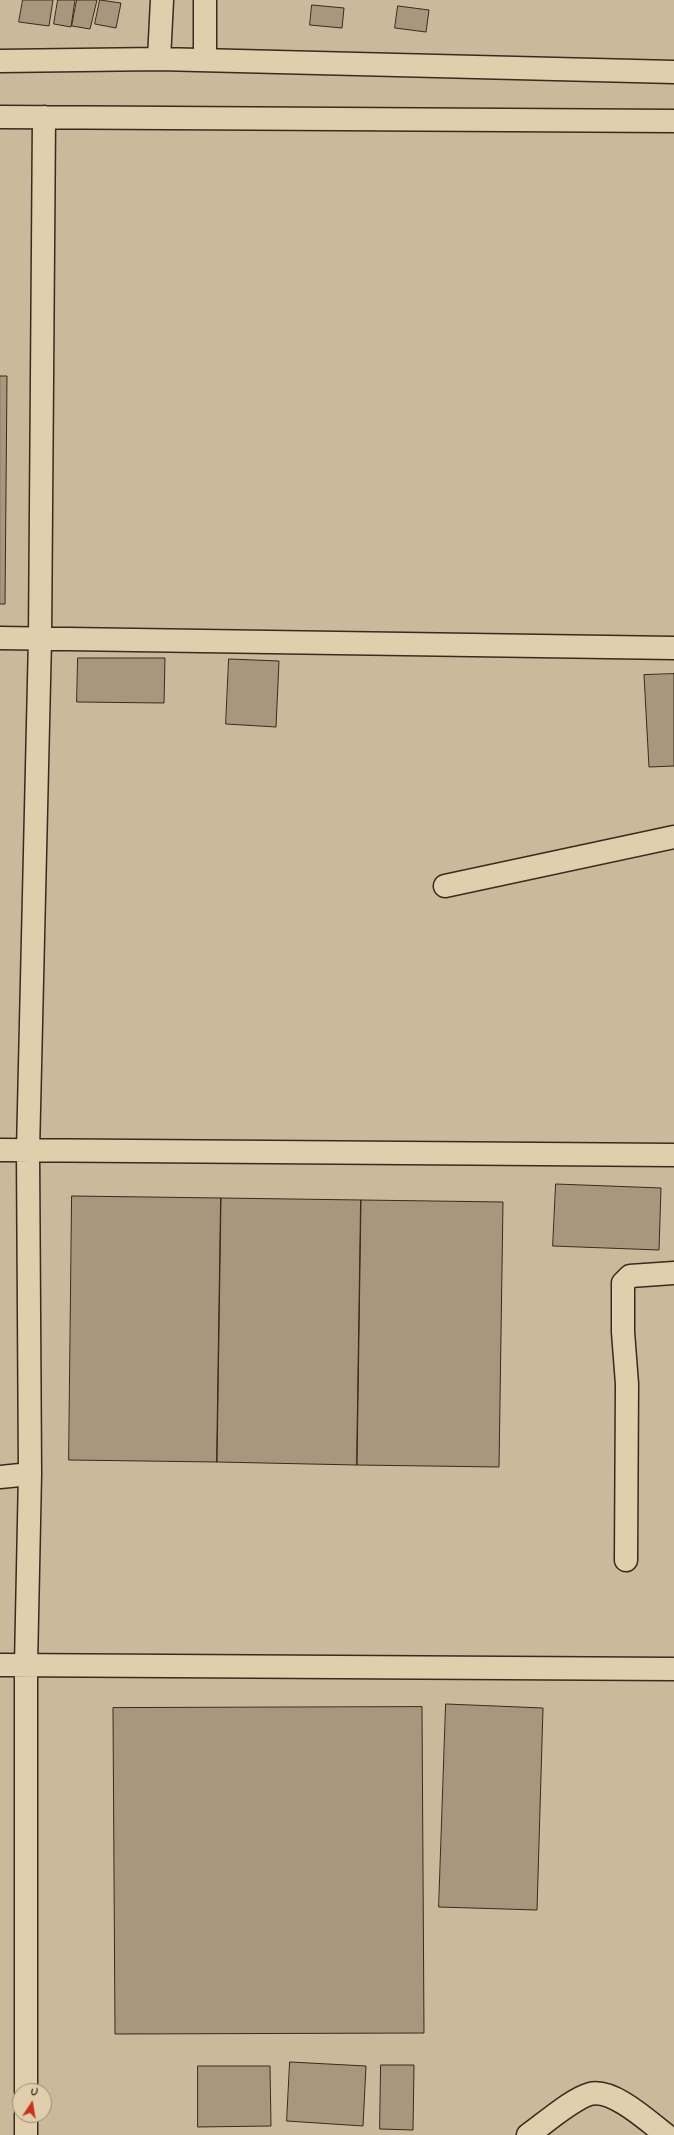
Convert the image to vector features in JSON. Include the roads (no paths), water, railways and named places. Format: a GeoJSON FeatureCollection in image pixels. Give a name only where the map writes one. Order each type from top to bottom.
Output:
{"type":"FeatureCollection","features":[{"type":"Feature","properties":{"kind":"street"},"geometry":{"type":"LineString","coordinates":[[159,59],[162,0]]}},
{"type":"Feature","properties":{"kind":"street"},"geometry":{"type":"LineString","coordinates":[[204,0],[205,60]]}},
{"type":"Feature","properties":{"kind":"street"},"geometry":{"type":"LineString","coordinates":[[0,61],[159,59],[674,72]]}},
{"type":"Feature","properties":{"kind":"street"},"geometry":{"type":"LineString","coordinates":[[0,117],[674,121]]}},
{"type":"Feature","properties":{"kind":"street"},"geometry":{"type":"LineString","coordinates":[[26,2083],[26,1665],[30,1474],[28,1151],[40,639],[44,117]]}},
{"type":"Feature","properties":{"kind":"street"},"geometry":{"type":"LineString","coordinates":[[0,638],[674,648]]}},
{"type":"Feature","properties":{"kind":"street"},"geometry":{"type":"LineString","coordinates":[[445,886],[674,837]]}},
{"type":"Feature","properties":{"kind":"street"},"geometry":{"type":"LineString","coordinates":[[0,1150],[674,1155]]}},
{"type":"Feature","properties":{"kind":"street"},"geometry":{"type":"LineString","coordinates":[[626,1560],[627,1384],[623,1332],[623,1283],[630,1276],[674,1273]]}},
{"type":"Feature","properties":{"kind":"street"},"geometry":{"type":"LineString","coordinates":[[0,1477],[30,1474]]}},
{"type":"Feature","properties":{"kind":"street"},"geometry":{"type":"LineString","coordinates":[[0,1665],[674,1669]]}},
{"type":"Feature","properties":{"kind":"street"},"geometry":{"type":"LineString","coordinates":[[528,2135],[577,2100],[590,2094],[598,2093],[609,2096],[628,2106],[666,2135]]}},
{"type":"Feature","properties":{"kind":"street"},"geometry":{"type":"LineString","coordinates":[[26,2123],[26,2135]]}}]}
